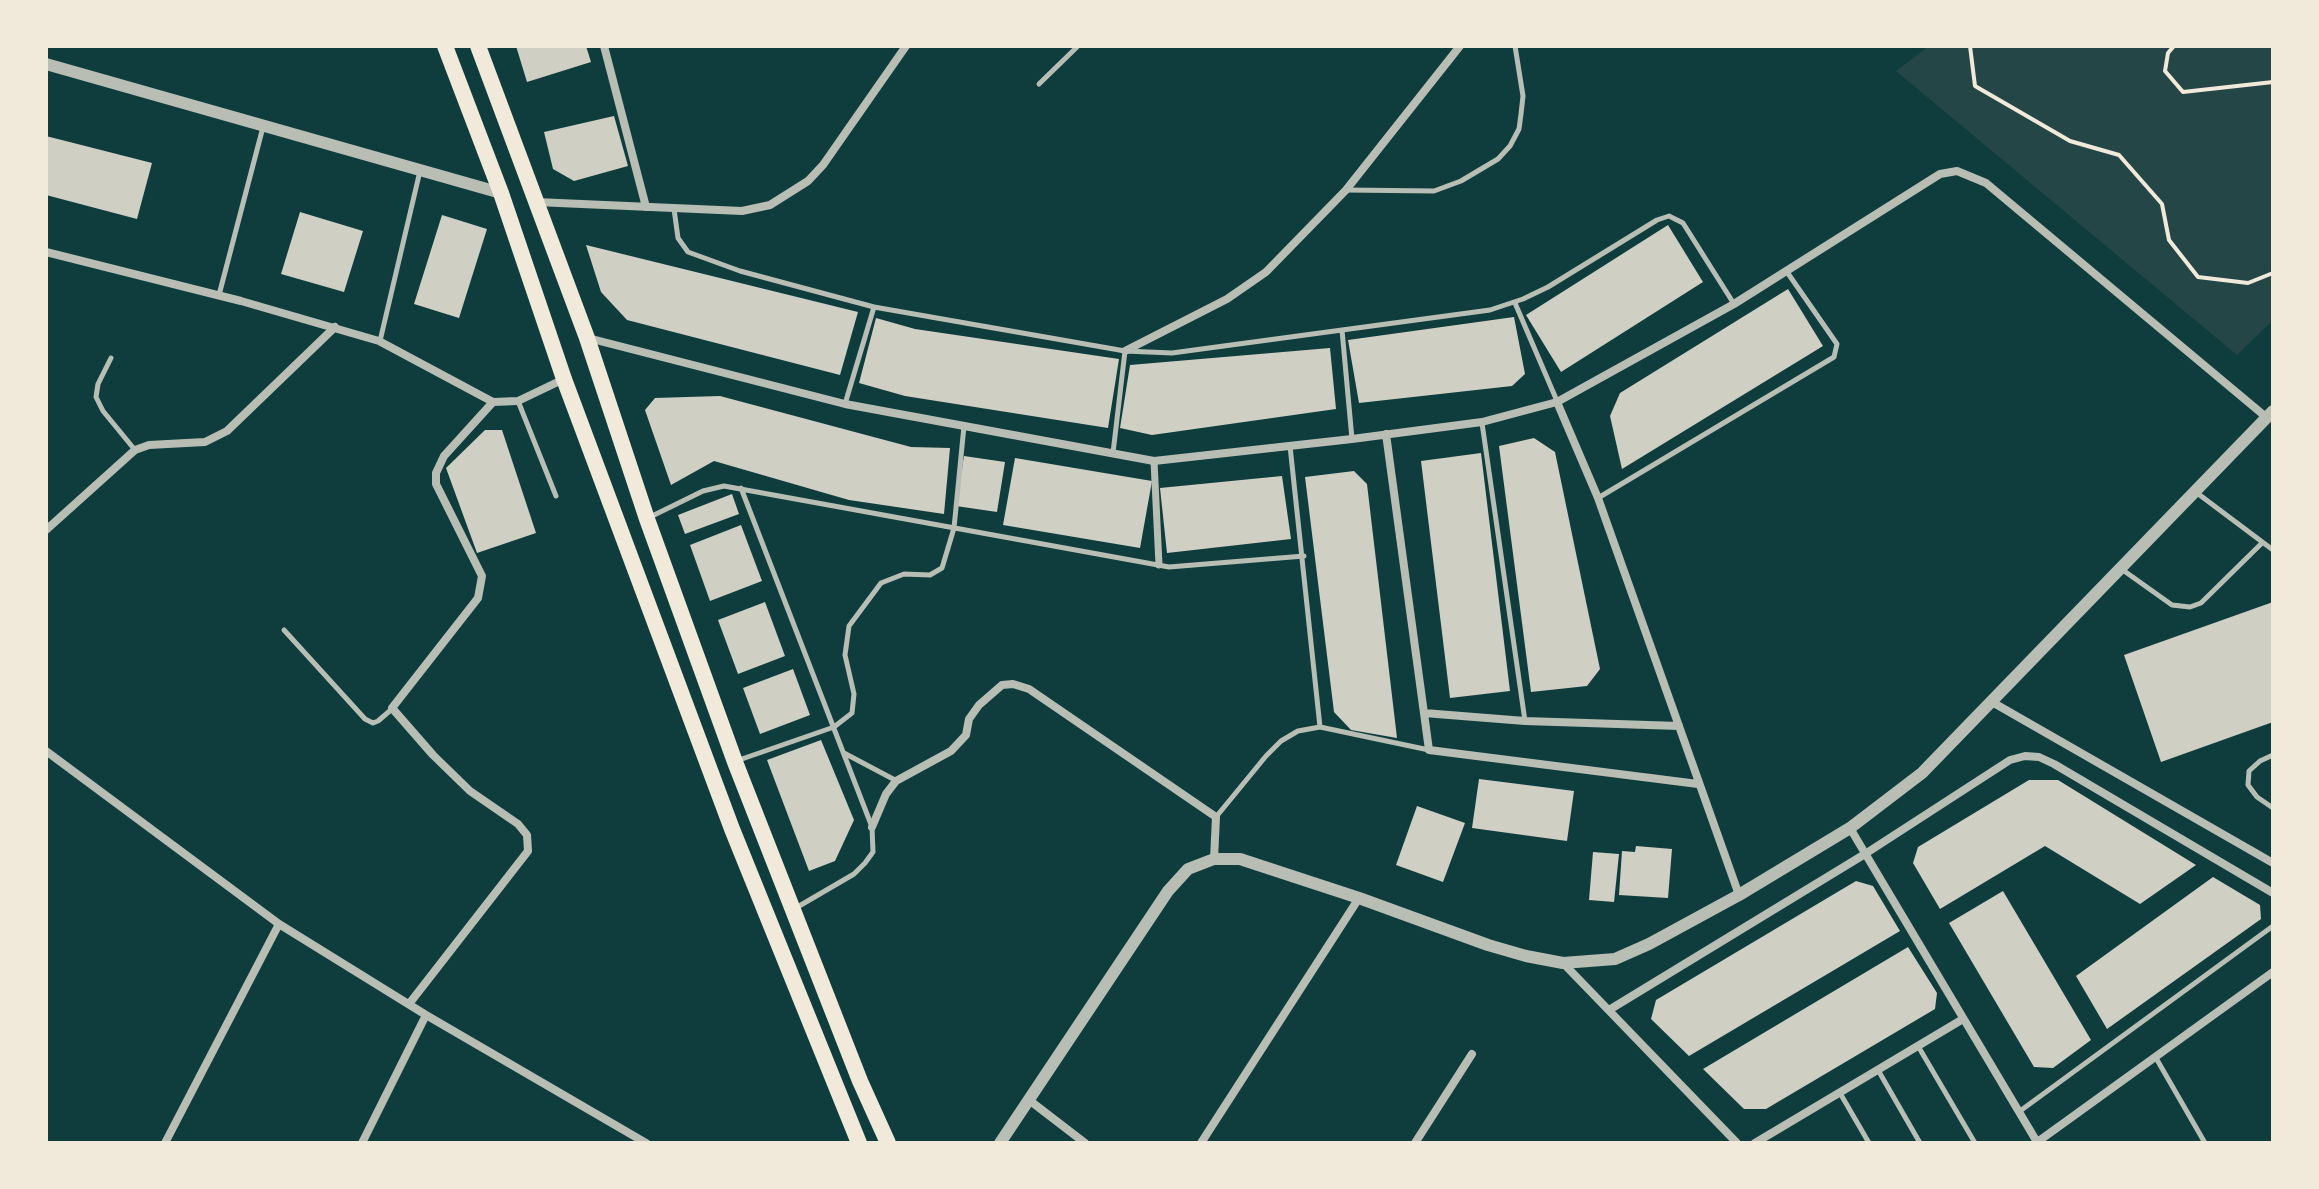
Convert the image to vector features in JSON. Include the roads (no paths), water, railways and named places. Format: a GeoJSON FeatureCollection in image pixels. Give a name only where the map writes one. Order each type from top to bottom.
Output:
{"type":"FeatureCollection","features":[{"type":"Feature","properties":{"kind":"main road"},"geometry":{"type":"LineString","coordinates":[[445,46],[501,193],[564,379],[732,829],[859,1143]]}},
{"type":"Feature","properties":{"kind":"main road"},"geometry":{"type":"LineString","coordinates":[[478,46],[587,338],[647,519],[735,762],[860,1081],[888,1143]]}},
{"type":"Feature","properties":{"kind":"street"},"geometry":{"type":"LineString","coordinates":[[604,46],[646,207]]}},
{"type":"Feature","properties":{"kind":"street"},"geometry":{"type":"LineString","coordinates":[[535,202],[742,211],[770,205],[808,181],[823,165],[906,46]]}},
{"type":"Feature","properties":{"kind":"street"},"geometry":{"type":"LineString","coordinates":[[1125,351],[1227,299],[1288,252],[1346,190],[1460,46]]}},
{"type":"Feature","properties":{"kind":"street"},"geometry":{"type":"LineString","coordinates":[[46,64],[501,193]]}},
{"type":"Feature","properties":{"kind":"street"},"geometry":{"type":"LineString","coordinates":[[587,338],[845,404],[1154,461],[1352,439],[1482,422],[1557,402],[1734,304],[1940,174],[1957,171],[1986,183],[2270,414],[1922,773],[1850,828],[1739,895],[1615,959],[1563,963],[1488,945],[1240,859],[1214,859],[1188,869],[1168,891],[1000,1143]]}},
{"type":"Feature","properties":{"kind":"street"},"geometry":{"type":"LineString","coordinates":[[46,252],[219,295],[379,341],[493,402],[518,401],[564,379]]}},
{"type":"Feature","properties":{"kind":"street"},"geometry":{"type":"LineString","coordinates":[[46,530],[135,450],[149,445],[205,442],[227,431],[335,327]]}},
{"type":"Feature","properties":{"kind":"street"},"geometry":{"type":"LineString","coordinates":[[409,1004],[528,851],[529,843],[518,824],[470,791],[392,708],[478,598],[482,576],[436,484],[436,473],[444,456],[493,402]]}},
{"type":"Feature","properties":{"kind":"street"},"geometry":{"type":"LineString","coordinates":[[1557,402],[1598,498],[1739,895]]}},
{"type":"Feature","properties":{"kind":"street"},"geometry":{"type":"LineString","coordinates":[[1386,434],[1429,750],[1698,784]]}},
{"type":"Feature","properties":{"kind":"street"},"geometry":{"type":"LineString","coordinates":[[1154,461],[1159,565]]}},
{"type":"Feature","properties":{"kind":"street"},"geometry":{"type":"LineString","coordinates":[[872,827],[886,794],[896,781],[951,751],[966,735],[969,719],[979,705],[1002,685],[1013,684],[1029,689],[1216,817],[1214,859]]}},
{"type":"Feature","properties":{"kind":"street"},"geometry":{"type":"LineString","coordinates":[[1992,702],[2273,863]]}},
{"type":"Feature","properties":{"kind":"street"},"geometry":{"type":"LineString","coordinates":[[1424,713],[1525,721],[1679,726]]}},
{"type":"Feature","properties":{"kind":"street"},"geometry":{"type":"LineString","coordinates":[[46,751],[279,924],[426,1015],[646,1143]]}},
{"type":"Feature","properties":{"kind":"street"},"geometry":{"type":"LineString","coordinates":[[1609,1010],[1865,854],[2010,760],[2025,756],[2039,757],[2054,764],[2273,893]]}},
{"type":"Feature","properties":{"kind":"street"},"geometry":{"type":"LineString","coordinates":[[1850,828],[2037,1143],[2273,972]]}},
{"type":"Feature","properties":{"kind":"street"},"geometry":{"type":"LineString","coordinates":[[1201,1143],[1359,898]]}},
{"type":"Feature","properties":{"kind":"street"},"geometry":{"type":"LineString","coordinates":[[165,1143],[279,924]]}},
{"type":"Feature","properties":{"kind":"street"},"geometry":{"type":"LineString","coordinates":[[1563,963],[1737,1143]]}},
{"type":"Feature","properties":{"kind":"street"},"geometry":{"type":"LineString","coordinates":[[362,1143],[426,1015]]}},
{"type":"Feature","properties":{"kind":"street"},"geometry":{"type":"LineString","coordinates":[[1755,1143],[1963,1019]]}},
{"type":"Feature","properties":{"kind":"street"},"geometry":{"type":"LineString","coordinates":[[1415,1143],[1472,1054]]}},
{"type":"Feature","properties":{"kind":"street"},"geometry":{"type":"LineString","coordinates":[[1029,1100],[1085,1143]]}},
{"type":"Feature","properties":{"kind":"lane"},"geometry":{"type":"LineString","coordinates":[[1039,84],[1078,46]]}},
{"type":"Feature","properties":{"kind":"lane"},"geometry":{"type":"LineString","coordinates":[[1346,190],[1434,191],[1461,181],[1498,159],[1519,129],[1523,96],[1515,46]]}},
{"type":"Feature","properties":{"kind":"lane"},"geometry":{"type":"LineString","coordinates":[[219,295],[263,126]]}},
{"type":"Feature","properties":{"kind":"lane"},"geometry":{"type":"LineString","coordinates":[[379,341],[421,170]]}},
{"type":"Feature","properties":{"kind":"lane"},"geometry":{"type":"LineString","coordinates":[[674,208],[678,238],[688,252],[696,256],[874,307],[1125,351],[1172,353],[1490,310],[1515,303],[1548,287],[1657,220],[1669,216],[1683,223],[1734,304]]}},
{"type":"Feature","properties":{"kind":"lane"},"geometry":{"type":"LineString","coordinates":[[1598,498],[1834,357],[1837,344],[1786,271]]}},
{"type":"Feature","properties":{"kind":"lane"},"geometry":{"type":"LineString","coordinates":[[1515,303],[1557,402]]}},
{"type":"Feature","properties":{"kind":"lane"},"geometry":{"type":"LineString","coordinates":[[845,404],[874,307]]}},
{"type":"Feature","properties":{"kind":"lane"},"geometry":{"type":"LineString","coordinates":[[1342,330],[1352,439]]}},
{"type":"Feature","properties":{"kind":"lane"},"geometry":{"type":"LineString","coordinates":[[1113,453],[1125,351]]}},
{"type":"Feature","properties":{"kind":"lane"},"geometry":{"type":"LineString","coordinates":[[111,358],[98,384],[96,397],[103,411],[135,450]]}},
{"type":"Feature","properties":{"kind":"lane"},"geometry":{"type":"LineString","coordinates":[[518,401],[556,496]]}},
{"type":"Feature","properties":{"kind":"lane"},"geometry":{"type":"LineString","coordinates":[[1482,422],[1525,721]]}},
{"type":"Feature","properties":{"kind":"lane"},"geometry":{"type":"LineString","coordinates":[[735,762],[834,727],[852,713],[854,694],[845,655],[849,626],[881,583],[904,574],[930,575],[942,568],[954,528],[964,426]]}},
{"type":"Feature","properties":{"kind":"lane"},"geometry":{"type":"LineString","coordinates":[[1290,446],[1320,727]]}},
{"type":"Feature","properties":{"kind":"lane"},"geometry":{"type":"LineString","coordinates":[[647,519],[703,491],[724,486],[1159,565],[1193,566],[1304,556]]}},
{"type":"Feature","properties":{"kind":"lane"},"geometry":{"type":"LineString","coordinates":[[741,488],[872,827],[873,852],[865,863],[854,874],[794,910]]}},
{"type":"Feature","properties":{"kind":"lane"},"geometry":{"type":"LineString","coordinates":[[2195,492],[2273,550]]}},
{"type":"Feature","properties":{"kind":"lane"},"geometry":{"type":"LineString","coordinates":[[2119,567],[2172,605],[2190,607],[2201,603],[2262,543]]}},
{"type":"Feature","properties":{"kind":"lane"},"geometry":{"type":"LineString","coordinates":[[284,630],[365,719],[373,723],[378,721],[392,708]]}},
{"type":"Feature","properties":{"kind":"lane"},"geometry":{"type":"LineString","coordinates":[[1216,817],[1281,741],[1298,731],[1320,727],[1429,750]]}},
{"type":"Feature","properties":{"kind":"lane"},"geometry":{"type":"LineString","coordinates":[[843,752],[896,781]]}},
{"type":"Feature","properties":{"kind":"lane"},"geometry":{"type":"LineString","coordinates":[[2273,755],[2249,771],[2248,785],[2257,797],[2273,808]]}},
{"type":"Feature","properties":{"kind":"lane"},"geometry":{"type":"LineString","coordinates":[[2019,1111],[2273,926]]}},
{"type":"Feature","properties":{"kind":"lane"},"geometry":{"type":"LineString","coordinates":[[1918,1046],[1975,1143]]}},
{"type":"Feature","properties":{"kind":"lane"},"geometry":{"type":"LineString","coordinates":[[2155,1057],[2205,1143]]}},
{"type":"Feature","properties":{"kind":"lane"},"geometry":{"type":"LineString","coordinates":[[1878,1070],[1920,1143]]}},
{"type":"Feature","properties":{"kind":"lane"},"geometry":{"type":"LineString","coordinates":[[1840,1093],[1869,1143]]}}]}
